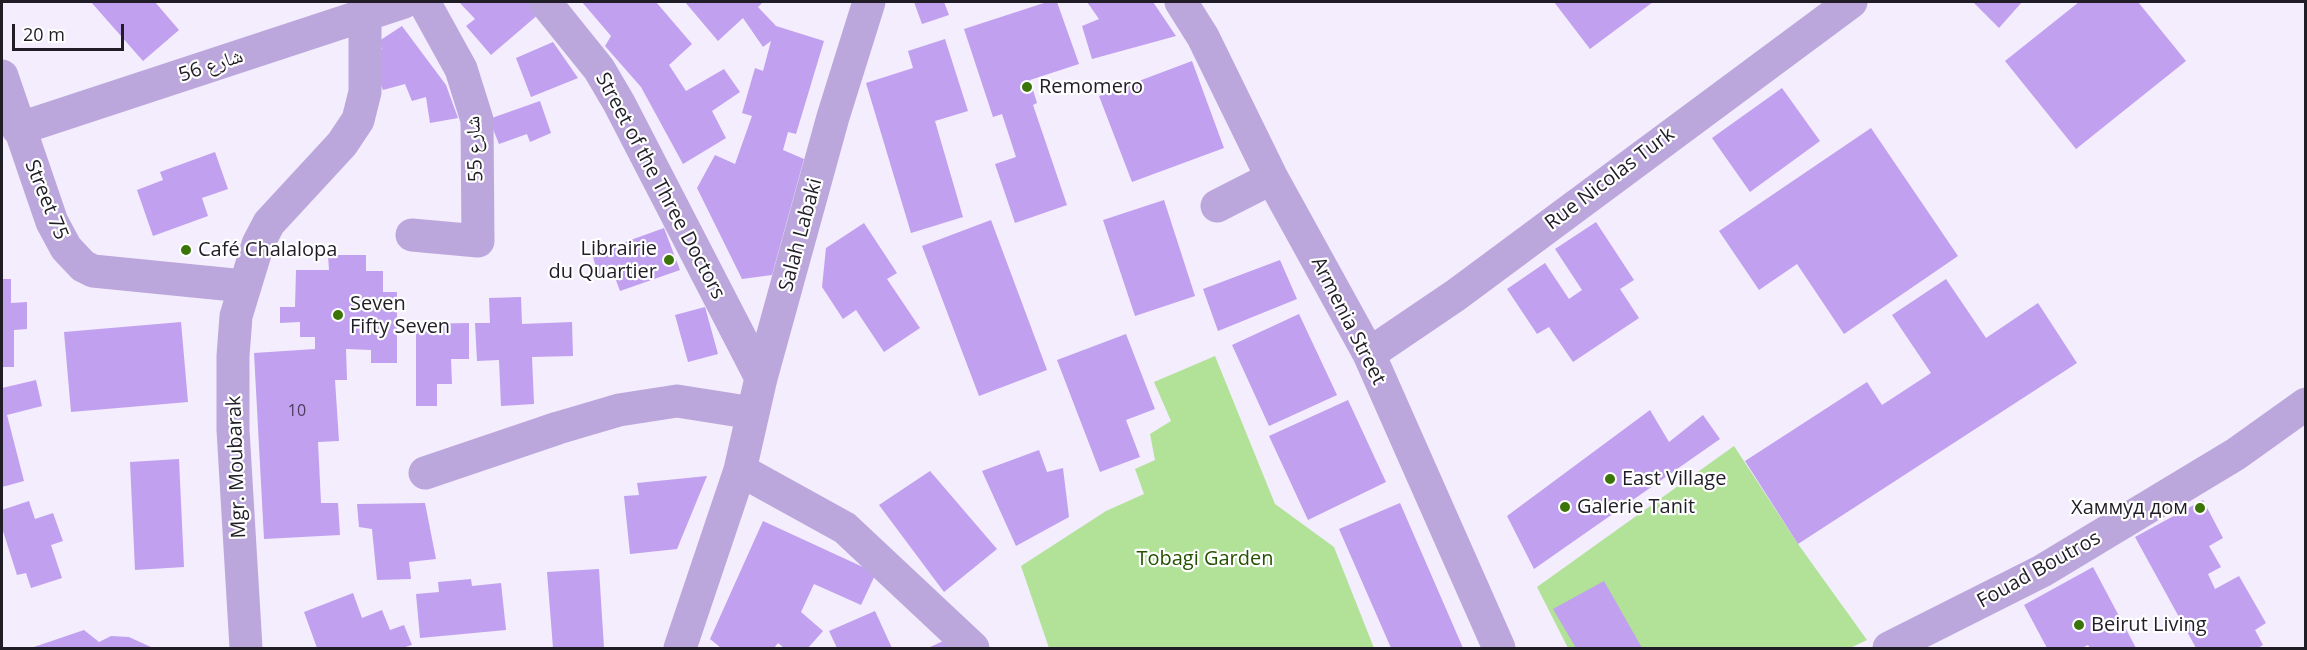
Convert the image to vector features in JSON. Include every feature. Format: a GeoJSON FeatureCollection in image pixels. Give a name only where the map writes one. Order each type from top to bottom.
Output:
{"type":"FeatureCollection","features":[{"type":"Feature","properties":{"kind":"street","name":"شارع 56"},"geometry":{"type":"LineString","coordinates":[[18,129],[404,2]]}},
{"type":"Feature","properties":{"kind":"street","name":"شارع 55"},"geometry":{"type":"LineString","coordinates":[[412,235],[478,241],[477,120],[461,69],[424,2]]}},
{"type":"Feature","properties":{"kind":"street","name":"Street of the Three Doctors"},"geometry":{"type":"LineString","coordinates":[[545,2],[599,69],[614,95],[761,378]]}},
{"type":"Feature","properties":{"kind":"street","name":"Salah Labaki"},"geometry":{"type":"LineString","coordinates":[[680,648],[740,470],[761,378],[833,117],[869,2]]}},
{"type":"Feature","properties":{"kind":"street","name":"Armenia Street"},"geometry":{"type":"LineString","coordinates":[[1181,2],[1203,37],[1272,178],[1369,354],[1499,648]]}},
{"type":"Feature","properties":{"kind":"street","name":"Rue Nicolas Turk"},"geometry":{"type":"LineString","coordinates":[[1369,354],[1456,295],[1602,184],[1851,2]]}},
{"type":"Feature","properties":{"kind":"street","name":"Mgr. Moubarak"},"geometry":{"type":"LineString","coordinates":[[246,648],[233,409],[236,316],[258,244],[269,223],[342,144],[358,120],[365,92],[365,15]]}},
{"type":"Feature","properties":{"kind":"street","name":"Street 75"},"geometry":{"type":"LineString","coordinates":[[2,76],[18,129],[52,222],[66,248],[83,266],[93,271],[244,286]]}},
{"type":"Feature","properties":{"kind":"street"},"geometry":{"type":"LineString","coordinates":[[1217,206],[1272,178]]}},
{"type":"Feature","properties":{"kind":"street"},"geometry":{"type":"LineString","coordinates":[[425,473],[619,410],[677,401],[753,413]]}},
{"type":"Feature","properties":{"kind":"street","name":"Fouad Boutros"},"geometry":{"type":"LineString","coordinates":[[1889,648],[2042,572],[2236,454],[2306,404]]}},
{"type":"Feature","properties":{"kind":"street"},"geometry":{"type":"LineString","coordinates":[[740,470],[845,528],[973,648]]}},
{"type":"Feature","properties":{"kind":"green space","name":"Tobagi Garden"},"geometry":{"type":"Polygon","coordinates":[[[1215,356],[1275,504],[1334,547],[1374,648],[1049,648],[1021,566],[1106,511],[1144,494],[1135,469],[1155,460],[1150,434],[1171,421],[1154,382],[1215,356]]]}},
{"type":"Feature","properties":{"kind":"green space"},"geometry":{"type":"Polygon","coordinates":[[[1734,446],[1798,544],[1867,640],[1850,648],[1568,648],[1537,587],[1734,446]]]}},
{"type":"Feature","properties":{"kind":"building"},"geometry":{"type":"Polygon","coordinates":[[[91,2],[155,2],[179,30],[143,61],[91,2]]]}},
{"type":"Feature","properties":{"kind":"building"},"geometry":{"type":"Polygon","coordinates":[[[459,2],[529,2],[540,13],[491,55],[466,26],[475,19],[459,2]]]}},
{"type":"Feature","properties":{"kind":"building"},"geometry":{"type":"Polygon","coordinates":[[[582,2],[656,2],[692,44],[669,65],[686,91],[724,69],[740,92],[712,111],[726,138],[683,164],[641,87],[605,46],[611,36],[582,2]]]}},
{"type":"Feature","properties":{"kind":"building"},"geometry":{"type":"Polygon","coordinates":[[[685,2],[763,2],[758,7],[776,26],[824,41],[796,134],[788,132],[783,150],[804,159],[772,275],[742,279],[697,188],[715,155],[735,164],[752,116],[742,113],[755,68],[763,71],[771,41],[763,47],[743,18],[718,41],[685,2]]]}},
{"type":"Feature","properties":{"kind":"building"},"geometry":{"type":"Polygon","coordinates":[[[914,2],[944,2],[949,15],[922,24],[914,2]]]}},
{"type":"Feature","properties":{"kind":"building"},"geometry":{"type":"Polygon","coordinates":[[[1047,2],[1057,2],[1079,64],[1030,80],[1037,103],[1033,105],[1067,205],[1015,223],[995,164],[1016,157],[1002,114],[993,117],[964,29],[1047,2]]]}},
{"type":"Feature","properties":{"kind":"building"},"geometry":{"type":"Polygon","coordinates":[[[1087,2],[1153,2],[1176,36],[1092,59],[1082,26],[1099,19],[1087,2]]]}},
{"type":"Feature","properties":{"kind":"building"},"geometry":{"type":"Polygon","coordinates":[[[1554,2],[1653,2],[1590,49],[1554,2]]]}},
{"type":"Feature","properties":{"kind":"building"},"geometry":{"type":"Polygon","coordinates":[[[1973,2],[2022,2],[1999,28],[1973,2]]]}},
{"type":"Feature","properties":{"kind":"building"},"geometry":{"type":"Polygon","coordinates":[[[2079,2],[2138,2],[2186,61],[2076,149],[2005,61],[2079,2]]]}},
{"type":"Feature","properties":{"kind":"building"},"geometry":{"type":"Polygon","coordinates":[[[402,26],[446,85],[458,118],[430,123],[426,97],[412,101],[405,84],[383,90],[369,55],[382,49],[379,41],[402,26]]]}},
{"type":"Feature","properties":{"kind":"building"},"geometry":{"type":"Polygon","coordinates":[[[945,39],[968,111],[935,121],[963,217],[911,233],[866,83],[913,68],[908,51],[945,39]]]}},
{"type":"Feature","properties":{"kind":"building"},"geometry":{"type":"Polygon","coordinates":[[[553,42],[578,78],[531,97],[516,58],[553,42]]]}},
{"type":"Feature","properties":{"kind":"building"},"geometry":{"type":"Polygon","coordinates":[[[1192,61],[1224,148],[1132,182],[1099,96],[1192,61]]]}},
{"type":"Feature","properties":{"kind":"building"},"geometry":{"type":"Polygon","coordinates":[[[1782,88],[1820,141],[1750,192],[1712,138],[1782,88]]]}},
{"type":"Feature","properties":{"kind":"building"},"geometry":{"type":"Polygon","coordinates":[[[540,101],[551,133],[530,142],[527,134],[499,144],[489,119],[540,101]]]}},
{"type":"Feature","properties":{"kind":"building"},"geometry":{"type":"Polygon","coordinates":[[[1871,128],[1958,256],[1844,334],[1797,264],[1759,290],[1719,231],[1871,128]]]}},
{"type":"Feature","properties":{"kind":"building"},"geometry":{"type":"Polygon","coordinates":[[[215,152],[228,189],[202,198],[208,216],[153,236],[137,190],[163,180],[160,172],[215,152]]]}},
{"type":"Feature","properties":{"kind":"building"},"geometry":{"type":"Polygon","coordinates":[[[1164,200],[1195,296],[1135,316],[1103,220],[1164,200]]]}},
{"type":"Feature","properties":{"kind":"building"},"geometry":{"type":"Polygon","coordinates":[[[991,220],[1047,370],[979,396],[922,246],[991,220]]]}},
{"type":"Feature","properties":{"kind":"building"},"geometry":{"type":"Polygon","coordinates":[[[1596,222],[1634,280],[1620,289],[1639,318],[1573,362],[1549,327],[1537,334],[1507,289],[1545,263],[1569,299],[1582,290],[1555,249],[1596,222]]]}},
{"type":"Feature","properties":{"kind":"building"},"geometry":{"type":"Polygon","coordinates":[[[864,223],[897,273],[887,279],[920,328],[884,352],[856,310],[843,319],[822,287],[826,248],[864,223]]]}},
{"type":"Feature","properties":{"kind":"building"},"geometry":{"type":"Polygon","coordinates":[[[664,228],[680,270],[620,291],[613,272],[599,277],[592,254],[664,228]]]}},
{"type":"Feature","properties":{"kind":"building"},"geometry":{"type":"Polygon","coordinates":[[[328,255],[366,255],[366,271],[383,271],[383,292],[397,292],[397,363],[371,363],[371,350],[346,349],[347,380],[335,380],[339,441],[318,442],[321,503],[338,503],[340,535],[264,539],[254,353],[315,349],[315,337],[300,337],[300,322],[280,323],[280,307],[295,307],[296,270],[329,270],[328,255]]]}},
{"type":"Feature","properties":{"kind":"building"},"geometry":{"type":"Polygon","coordinates":[[[1280,260],[1297,299],[1218,331],[1203,289],[1280,260]]]}},
{"type":"Feature","properties":{"kind":"building"},"geometry":{"type":"Polygon","coordinates":[[[2,279],[11,279],[11,303],[27,302],[27,329],[14,330],[14,367],[2,367],[2,279]]]}},
{"type":"Feature","properties":{"kind":"building"},"geometry":{"type":"Polygon","coordinates":[[[1946,279],[1986,338],[2038,303],[2077,363],[1798,544],[1745,461],[1867,382],[1882,405],[1931,373],[1892,315],[1946,279]]]}},
{"type":"Feature","properties":{"kind":"building"},"geometry":{"type":"Polygon","coordinates":[[[521,297],[522,324],[572,322],[573,356],[532,357],[534,404],[501,406],[499,360],[477,361],[475,323],[490,323],[489,298],[521,297]]]}},
{"type":"Feature","properties":{"kind":"building"},"geometry":{"type":"Polygon","coordinates":[[[705,307],[718,354],[688,362],[675,315],[705,307]]]}},
{"type":"Feature","properties":{"kind":"building"},"geometry":{"type":"Polygon","coordinates":[[[1299,314],[1337,395],[1269,426],[1232,345],[1299,314]]]}},
{"type":"Feature","properties":{"kind":"building"},"geometry":{"type":"Polygon","coordinates":[[[181,322],[188,402],[71,412],[64,332],[181,322]]]}},
{"type":"Feature","properties":{"kind":"building"},"geometry":{"type":"Polygon","coordinates":[[[469,323],[469,359],[451,359],[452,384],[437,384],[437,406],[416,406],[416,324],[469,323]]]}},
{"type":"Feature","properties":{"kind":"building"},"geometry":{"type":"Polygon","coordinates":[[[1126,334],[1155,409],[1126,420],[1140,457],[1100,472],[1057,360],[1126,334]]]}},
{"type":"Feature","properties":{"kind":"building"},"geometry":{"type":"Polygon","coordinates":[[[36,380],[42,406],[7,415],[24,481],[2,487],[2,388],[36,380]]]}},
{"type":"Feature","properties":{"kind":"building"},"geometry":{"type":"Polygon","coordinates":[[[1348,400],[1386,482],[1308,520],[1269,436],[1348,400]]]}},
{"type":"Feature","properties":{"kind":"building","name":"East Village"},"geometry":{"type":"Polygon","coordinates":[[[1650,410],[1669,442],[1703,415],[1720,439],[1534,569],[1507,516],[1650,410]]]}},
{"type":"Feature","properties":{"kind":"building"},"geometry":{"type":"Polygon","coordinates":[[[1039,450],[1047,472],[1063,468],[1069,517],[1016,546],[982,471],[1039,450]]]}},
{"type":"Feature","properties":{"kind":"building"},"geometry":{"type":"Polygon","coordinates":[[[179,459],[184,567],[135,570],[130,462],[179,459]]]}},
{"type":"Feature","properties":{"kind":"building"},"geometry":{"type":"Polygon","coordinates":[[[930,471],[997,549],[944,592],[879,505],[930,471]]]}},
{"type":"Feature","properties":{"kind":"building"},"geometry":{"type":"Polygon","coordinates":[[[707,476],[677,549],[630,554],[624,496],[639,495],[637,483],[707,476]]]}},
{"type":"Feature","properties":{"kind":"building"},"geometry":{"type":"Polygon","coordinates":[[[2203,500],[2223,538],[2209,546],[2221,567],[2208,574],[2215,589],[2239,576],[2266,623],[2255,630],[2263,645],[2258,648],[2196,648],[2135,537],[2203,500]]]}},
{"type":"Feature","properties":{"kind":"building"},"geometry":{"type":"Polygon","coordinates":[[[29,501],[35,519],[53,513],[63,541],[51,545],[62,578],[31,588],[26,573],[17,575],[2,528],[2,510],[29,501]]]}},
{"type":"Feature","properties":{"kind":"building"},"geometry":{"type":"Polygon","coordinates":[[[425,503],[436,559],[409,562],[411,579],[377,580],[372,529],[359,527],[357,504],[425,503]]]}},
{"type":"Feature","properties":{"kind":"building"},"geometry":{"type":"Polygon","coordinates":[[[1400,503],[1463,648],[1391,648],[1339,529],[1400,503]]]}},
{"type":"Feature","properties":{"kind":"building"},"geometry":{"type":"Polygon","coordinates":[[[763,521],[876,573],[861,605],[814,584],[801,612],[823,631],[808,648],[784,648],[778,643],[774,648],[721,648],[710,639],[763,521]]]}},
{"type":"Feature","properties":{"kind":"building","name":"Beirut Living"},"geometry":{"type":"Polygon","coordinates":[[[2093,567],[2136,648],[2090,648],[2088,645],[2082,648],[2047,648],[2024,605],[2093,567]]]}},
{"type":"Feature","properties":{"kind":"building"},"geometry":{"type":"Polygon","coordinates":[[[599,569],[604,648],[553,648],[547,572],[599,569]]]}},
{"type":"Feature","properties":{"kind":"building"},"geometry":{"type":"Polygon","coordinates":[[[471,579],[472,586],[501,583],[506,630],[420,638],[416,594],[439,592],[438,582],[471,579]]]}},
{"type":"Feature","properties":{"kind":"building"},"geometry":{"type":"Polygon","coordinates":[[[1604,581],[1642,648],[1576,648],[1553,609],[1604,581]]]}},
{"type":"Feature","properties":{"kind":"building"},"geometry":{"type":"Polygon","coordinates":[[[353,593],[362,618],[382,610],[390,630],[404,625],[412,645],[402,648],[317,648],[304,612],[353,593]]]}},
{"type":"Feature","properties":{"kind":"building"},"geometry":{"type":"Polygon","coordinates":[[[875,611],[892,648],[837,648],[829,631],[875,611]]]}},
{"type":"Feature","properties":{"kind":"building"},"geometry":{"type":"Polygon","coordinates":[[[84,630],[99,642],[111,636],[129,637],[153,648],[31,648],[84,630]]]}},
{"type":"Feature","properties":{"kind":"building"},"geometry":{"type":"Polygon","coordinates":[[[952,637],[957,648],[928,648],[952,637]]]}},
{"type":"Feature","properties":{"kind":"place","name":"Remomero"},"geometry":{"type":"Point","coordinates":[1027,87]}},
{"type":"Feature","properties":{"kind":"place","name":"Café Chalalopa"},"geometry":{"type":"Point","coordinates":[186,250]}},
{"type":"Feature","properties":{"kind":"place","name":"Librairie du Quartier"},"geometry":{"type":"Point","coordinates":[669,260]}},
{"type":"Feature","properties":{"kind":"place","name":"Seven Fifty Seven"},"geometry":{"type":"Point","coordinates":[338,315]}},
{"type":"Feature","properties":{"kind":"place","name":"East Village"},"geometry":{"type":"Point","coordinates":[1610,479]}},
{"type":"Feature","properties":{"kind":"place","name":"Galerie Tanit"},"geometry":{"type":"Point","coordinates":[1565,507]}},
{"type":"Feature","properties":{"kind":"place","name":"Хаммуд дом"},"geometry":{"type":"Point","coordinates":[2200,508]}},
{"type":"Feature","properties":{"kind":"place","name":"Beirut Living"},"geometry":{"type":"Point","coordinates":[2079,625]}}]}
